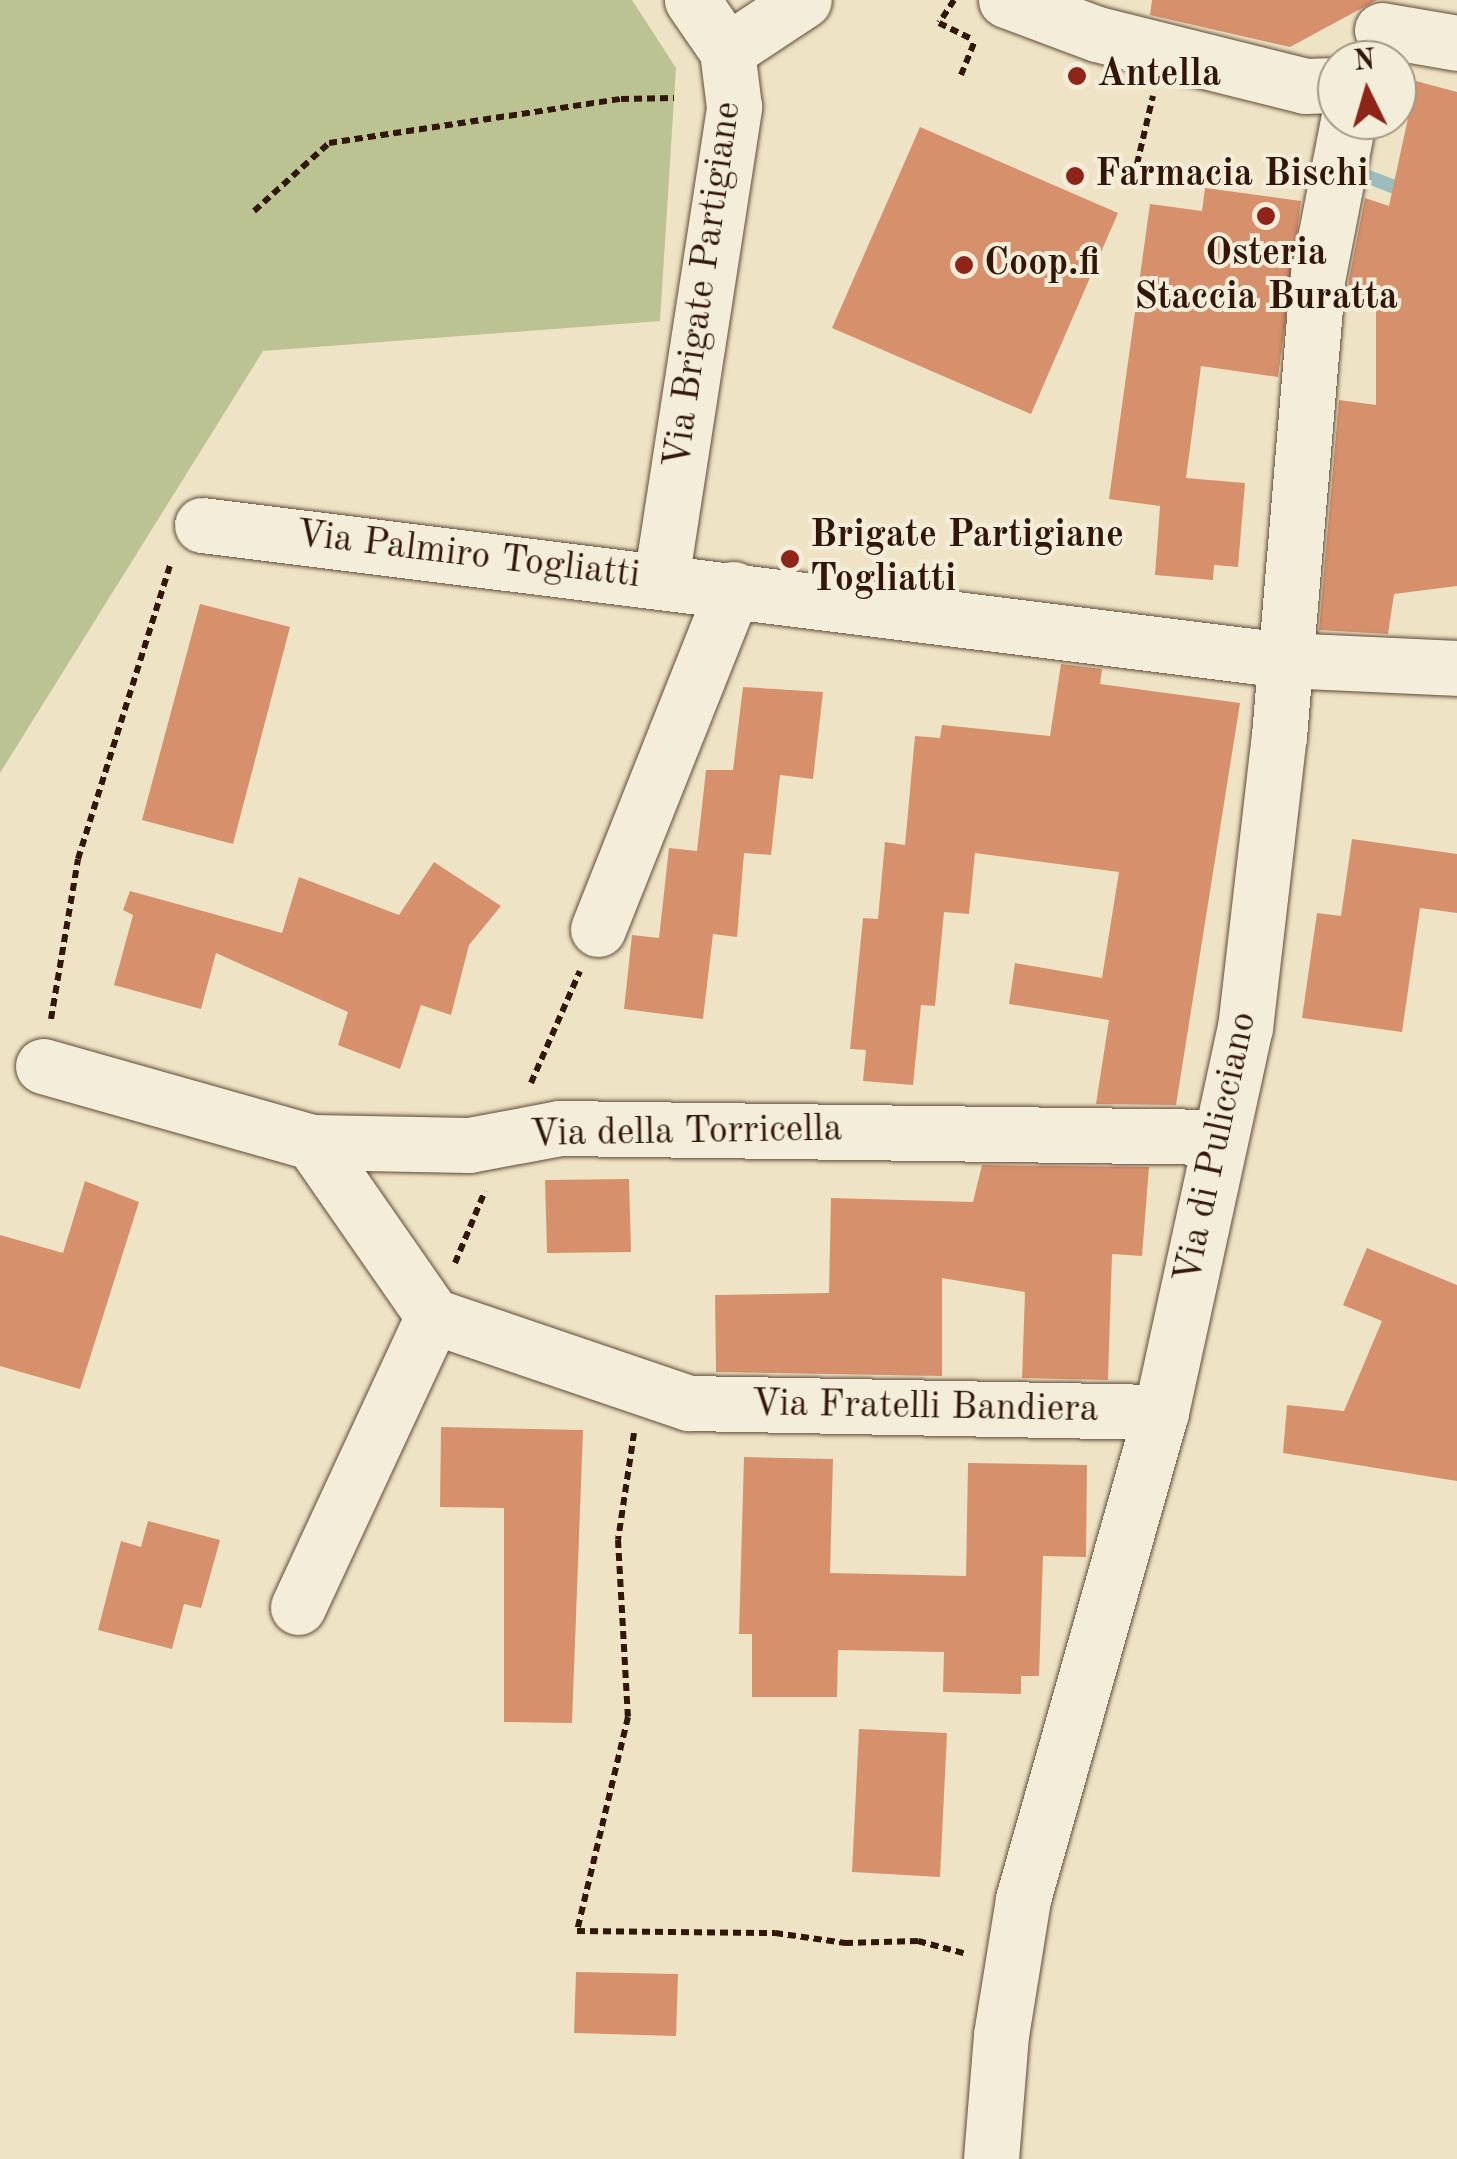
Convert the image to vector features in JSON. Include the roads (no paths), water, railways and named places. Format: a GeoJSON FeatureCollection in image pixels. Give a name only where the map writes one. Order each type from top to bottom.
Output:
{"type":"FeatureCollection","features":[{"type":"Feature","properties":{"kind":"street","name":"Via Brigate Partigiane"},"geometry":{"type":"LineString","coordinates":[[661,580],[734,107],[727,51],[692,0]]}},
{"type":"Feature","properties":{"kind":"street"},"geometry":{"type":"LineString","coordinates":[[727,51],[804,0]]}},
{"type":"Feature","properties":{"kind":"street"},"geometry":{"type":"LineString","coordinates":[[989,28],[1163,51],[1317,86]]}},
{"type":"Feature","properties":{"kind":"street"},"geometry":{"type":"LineString","coordinates":[[1381,30],[1457,43]]}},
{"type":"Feature","properties":{"kind":"street","name":"Via di Pulicciano"},"geometry":{"type":"LineString","coordinates":[[991,2159],[1010,1965],[1041,1830],[1161,1412],[1250,992],[1318,275],[1344,140]]}},
{"type":"Feature","properties":{"kind":"street","name":"Via Palmiro Togliatti"},"geometry":{"type":"LineString","coordinates":[[202,526],[1284,660],[1457,668]]}},
{"type":"Feature","properties":{"kind":"street"},"geometry":{"type":"LineString","coordinates":[[598,929],[733,589]]}},
{"type":"Feature","properties":{"kind":"street","name":"Via della Torricella"},"geometry":{"type":"LineString","coordinates":[[43,1066],[312,1142],[469,1145],[560,1128],[1220,1137]]}},
{"type":"Feature","properties":{"kind":"street"},"geometry":{"type":"LineString","coordinates":[[298,1607],[433,1316],[312,1142]]}},
{"type":"Feature","properties":{"kind":"street","name":"Via Fratelli Bandiera"},"geometry":{"type":"LineString","coordinates":[[433,1316],[665,1395],[1161,1412]]}},
{"type":"Feature","properties":{"kind":"waterway"},"geometry":{"type":"LineString","coordinates":[[1358,173],[1410,193]]}},
{"type":"Feature","properties":{"kind":"place","name":"Antella"},"geometry":{"type":"Point","coordinates":[1077,76]}},
{"type":"Feature","properties":{"kind":"place","name":"Farmacia Bischi"},"geometry":{"type":"Point","coordinates":[1075,176]}},
{"type":"Feature","properties":{"kind":"place","name":"Osteria Staccia Buratta"},"geometry":{"type":"Point","coordinates":[1266,216]}},
{"type":"Feature","properties":{"kind":"place","name":"Coop.fi"},"geometry":{"type":"Point","coordinates":[964,265]}},
{"type":"Feature","properties":{"kind":"place","name":"Brigate Partigiane Togliatti"},"geometry":{"type":"Point","coordinates":[790,559]}}]}
